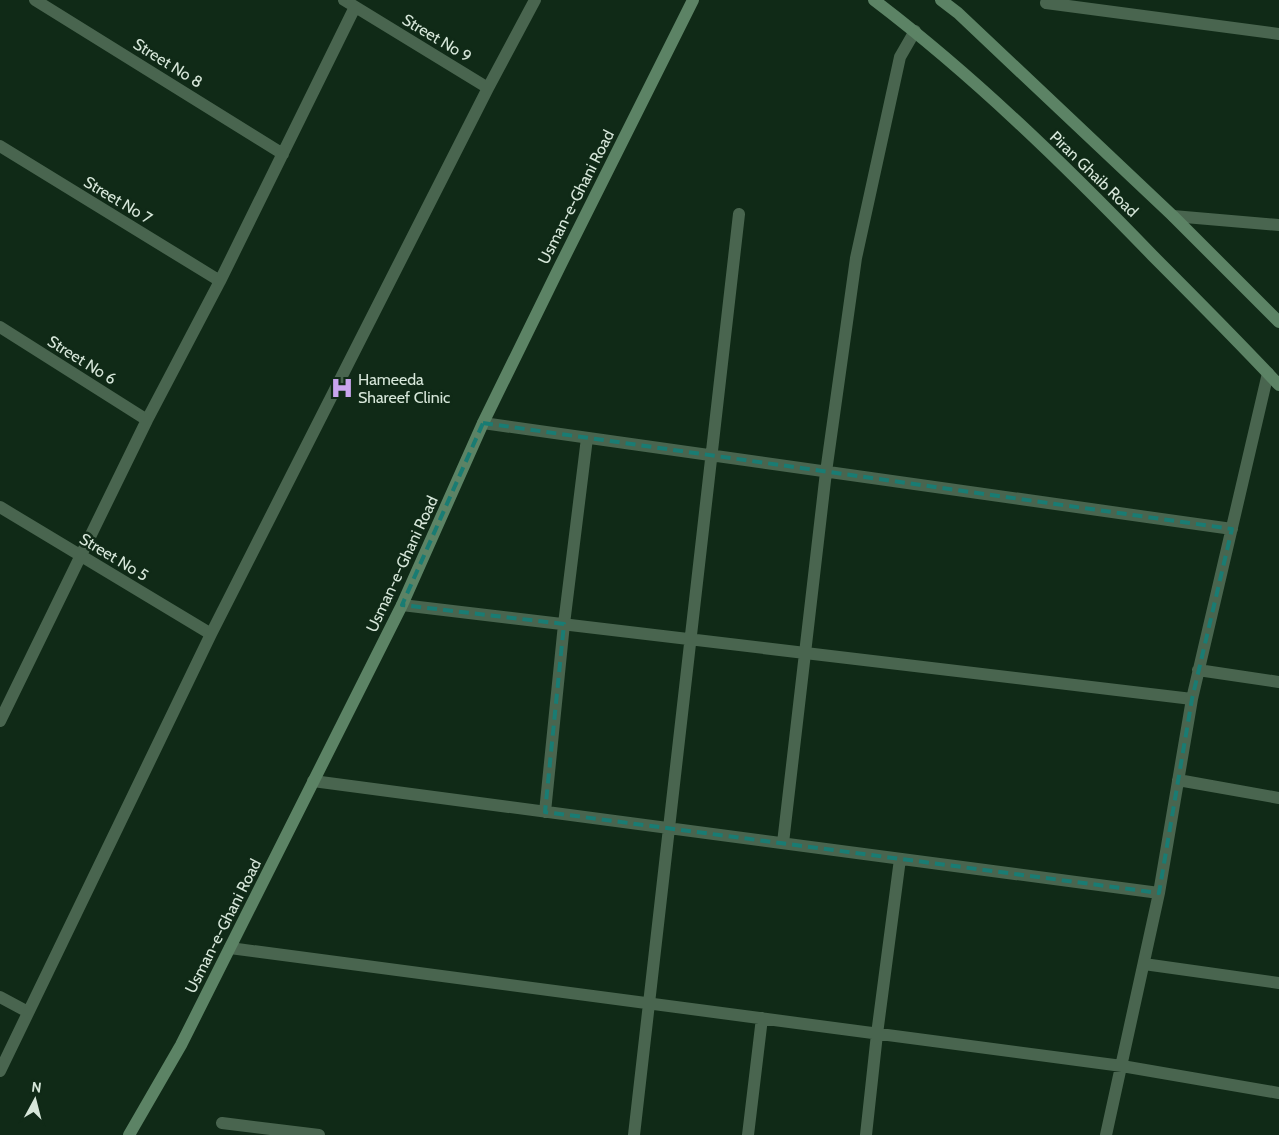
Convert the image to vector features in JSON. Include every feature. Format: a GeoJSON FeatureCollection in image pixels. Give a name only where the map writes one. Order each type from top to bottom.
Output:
{"type":"FeatureCollection","features":[{"type":"Feature","properties":{"kind":"main road","name":"Usman-e-Ghani Road"},"geometry":{"type":"LineString","coordinates":[[129,1135],[181,1045],[402,605],[483,423],[693,0]]}},
{"type":"Feature","properties":{"kind":"main road","name":"Piran Ghaib Road"},"geometry":{"type":"LineString","coordinates":[[874,0],[915,31],[1084,185],[1279,385]]}},
{"type":"Feature","properties":{"kind":"main road","name":"Piran Ghaib Road"},"geometry":{"type":"LineString","coordinates":[[941,0],[965,20],[1173,216],[1279,322]]}},
{"type":"Feature","properties":{"kind":"street","name":"Street No 8"},"geometry":{"type":"LineString","coordinates":[[35,0],[283,154]]}},
{"type":"Feature","properties":{"kind":"street","name":"Street No 9"},"geometry":{"type":"LineString","coordinates":[[344,0],[488,88]]}},
{"type":"Feature","properties":{"kind":"street"},"geometry":{"type":"LineString","coordinates":[[0,1071],[211,634],[488,88],[535,0]]}},
{"type":"Feature","properties":{"kind":"street"},"geometry":{"type":"LineString","coordinates":[[1047,0],[1046,3],[1279,34]]}},
{"type":"Feature","properties":{"kind":"street"},"geometry":{"type":"LineString","coordinates":[[0,721],[147,420],[220,281],[355,7]]}},
{"type":"Feature","properties":{"kind":"street"},"geometry":{"type":"LineString","coordinates":[[784,843],[826,472],[856,258],[900,58],[915,31]]}},
{"type":"Feature","properties":{"kind":"street","name":"Street No 7"},"geometry":{"type":"LineString","coordinates":[[0,146],[220,281]]}},
{"type":"Feature","properties":{"kind":"street"},"geometry":{"type":"LineString","coordinates":[[634,1135],[739,214]]}},
{"type":"Feature","properties":{"kind":"street"},"geometry":{"type":"LineString","coordinates":[[1173,216],[1279,225]]}},
{"type":"Feature","properties":{"kind":"street","name":"Street No 6"},"geometry":{"type":"LineString","coordinates":[[0,327],[147,420]]}},
{"type":"Feature","properties":{"kind":"street"},"geometry":{"type":"LineString","coordinates":[[1106,1135],[1159,893],[1198,670],[1268,373]]}},
{"type":"Feature","properties":{"kind":"street"},"geometry":{"type":"LineString","coordinates":[[483,423],[1232,528]]}},
{"type":"Feature","properties":{"kind":"street"},"geometry":{"type":"LineString","coordinates":[[545,812],[564,624],[587,438]]}},
{"type":"Feature","properties":{"kind":"street","name":"Street No 5"},"geometry":{"type":"LineString","coordinates":[[0,507],[211,634]]}},
{"type":"Feature","properties":{"kind":"street"},"geometry":{"type":"LineString","coordinates":[[402,605],[1192,699]]}},
{"type":"Feature","properties":{"kind":"street"},"geometry":{"type":"LineString","coordinates":[[1198,670],[1279,682]]}},
{"type":"Feature","properties":{"kind":"street"},"geometry":{"type":"LineString","coordinates":[[1178,780],[1279,798]]}},
{"type":"Feature","properties":{"kind":"street"},"geometry":{"type":"LineString","coordinates":[[313,781],[1159,893]]}},
{"type":"Feature","properties":{"kind":"street"},"geometry":{"type":"LineString","coordinates":[[866,1135],[900,858]]}},
{"type":"Feature","properties":{"kind":"street"},"geometry":{"type":"LineString","coordinates":[[230,948],[1122,1066],[1279,1093]]}},
{"type":"Feature","properties":{"kind":"street"},"geometry":{"type":"LineString","coordinates":[[1144,964],[1279,983]]}},
{"type":"Feature","properties":{"kind":"street"},"geometry":{"type":"LineString","coordinates":[[0,997],[28,1012]]}},
{"type":"Feature","properties":{"kind":"street"},"geometry":{"type":"LineString","coordinates":[[748,1135],[762,1018]]}},
{"type":"Feature","properties":{"kind":"street"},"geometry":{"type":"LineString","coordinates":[[222,1123],[319,1135]]}},
{"type":"Feature","properties":{"kind":"highlighted area"},"geometry":{"type":"Polygon","coordinates":[[[483,423],[1232,529],[1192,699],[1159,893],[545,812],[564,624],[402,605],[483,423]]]}},
{"type":"Feature","properties":{"kind":"place","name":"Hameeda Shareef Clinic"},"geometry":{"type":"Point","coordinates":[342,388]}}]}
